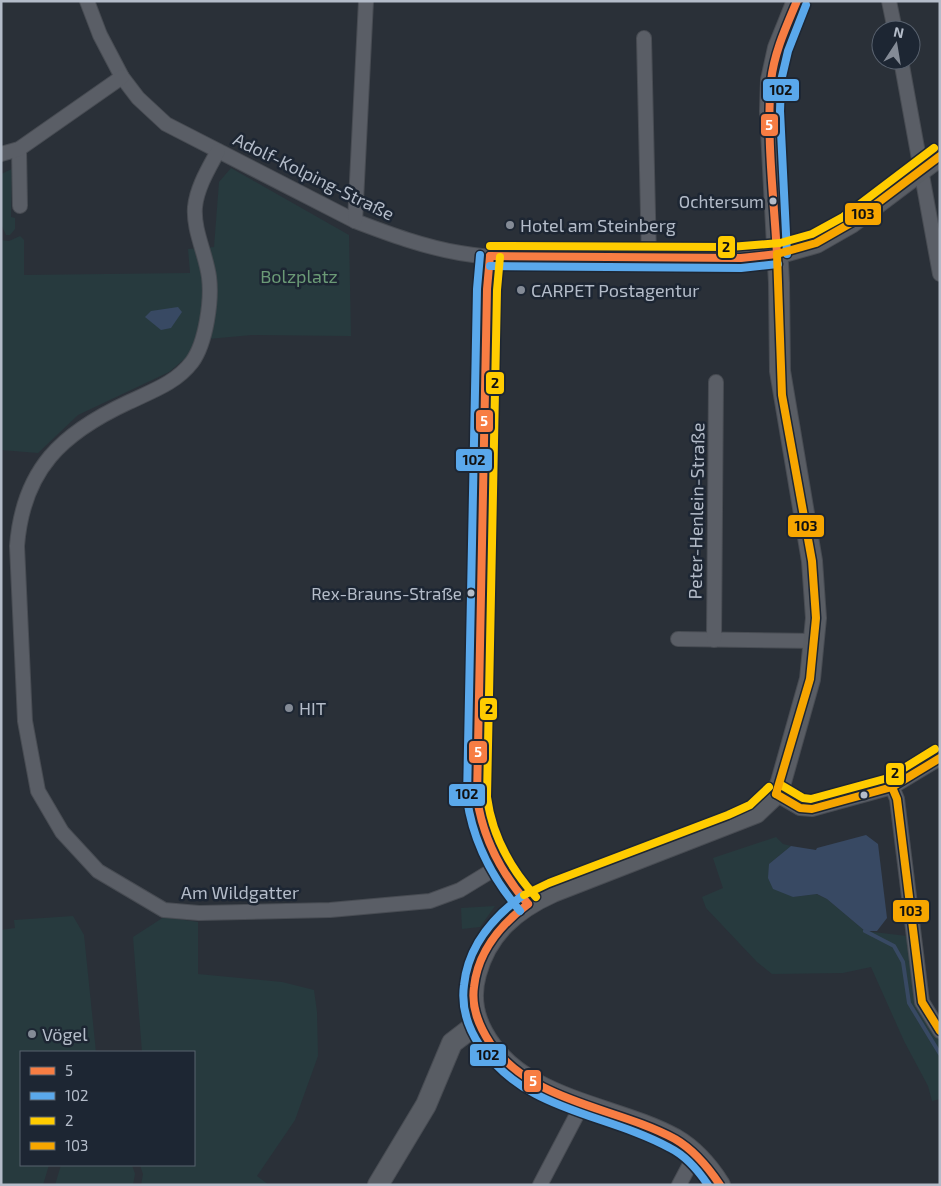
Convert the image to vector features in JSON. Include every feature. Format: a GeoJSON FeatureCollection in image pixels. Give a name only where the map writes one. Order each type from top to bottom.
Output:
{"type":"FeatureCollection","features":[{"type":"Feature","properties":{"kind":"main road"},"geometry":{"type":"LineString","coordinates":[[720,1185],[696,1154],[656,1130],[533,1083],[510,1067],[494,1049],[478,1023],[472,992],[480,961],[496,931],[528,904],[553,892],[732,824],[756,813],[776,794],[781,782],[803,706],[815,641],[816,594],[780,371],[770,111],[771,80],[778,48],[797,1]]}},
{"type":"Feature","properties":{"kind":"main road"},"geometry":{"type":"LineString","coordinates":[[777,254],[816,243],[850,223],[920,168],[940,156]]}},
{"type":"Feature","properties":{"kind":"main road"},"geometry":{"type":"LineString","coordinates":[[378,1185],[421,1113],[452,1043],[478,1023]]}},
{"type":"Feature","properties":{"kind":"street","name":"Adolf-Kolping-Straße"},"geometry":{"type":"LineString","coordinates":[[87,1],[100,35],[122,77],[138,98],[166,124],[355,221],[428,246],[461,253],[490,256],[741,258],[777,254]]}},
{"type":"Feature","properties":{"kind":"street"},"geometry":{"type":"LineString","coordinates":[[355,221],[366,1]]}},
{"type":"Feature","properties":{"kind":"street"},"geometry":{"type":"LineString","coordinates":[[889,1],[893,20]]}},
{"type":"Feature","properties":{"kind":"street"},"geometry":{"type":"LineString","coordinates":[[644,38],[649,258]]}},
{"type":"Feature","properties":{"kind":"street"},"geometry":{"type":"LineString","coordinates":[[903,70],[940,274]]}},
{"type":"Feature","properties":{"kind":"street"},"geometry":{"type":"LineString","coordinates":[[1,154],[19,149],[122,77]]}},
{"type":"Feature","properties":{"kind":"street"},"geometry":{"type":"LineString","coordinates":[[19,149],[20,206]]}},
{"type":"Feature","properties":{"kind":"street","name":"Am Wildgatter"},"geometry":{"type":"LineString","coordinates":[[218,150],[202,180],[195,207],[198,232],[209,277],[210,292],[205,331],[192,361],[166,386],[93,420],[74,431],[58,446],[37,473],[18,528],[17,546],[25,721],[38,791],[62,832],[98,871],[164,910],[199,913],[330,910],[430,901],[460,890],[501,865]]}},
{"type":"Feature","properties":{"kind":"street"},"geometry":{"type":"LineString","coordinates":[[490,256],[486,326],[477,798],[480,822],[501,865],[519,894],[528,904]]}},
{"type":"Feature","properties":{"kind":"street","name":"Peter-Henlein-Straße"},"geometry":{"type":"LineString","coordinates":[[714,640],[716,382]]}},
{"type":"Feature","properties":{"kind":"street"},"geometry":{"type":"LineString","coordinates":[[678,639],[815,641]]}},
{"type":"Feature","properties":{"kind":"street"},"geometry":{"type":"LineString","coordinates":[[776,794],[800,808],[812,809],[892,787],[940,758]]}},
{"type":"Feature","properties":{"kind":"street"},"geometry":{"type":"LineString","coordinates":[[892,787],[897,799],[922,1002],[940,1031]]}},
{"type":"Feature","properties":{"kind":"street"},"geometry":{"type":"LineString","coordinates":[[540,1185],[583,1103]]}},
{"type":"Feature","properties":{"kind":"street"},"geometry":{"type":"LineString","coordinates":[[679,1185],[696,1154]]}},
{"type":"Feature","properties":{"kind":"green space","name":"Bolzplatz"},"geometry":{"type":"Polygon","coordinates":[[[231,168],[349,235],[351,336],[252,335],[208,339],[169,372],[78,415],[38,453],[1,450],[1,240],[9,241],[20,236],[24,240],[24,275],[190,273],[188,249],[214,247],[219,182],[231,168]]]}},
{"type":"Feature","properties":{"kind":"green space"},"geometry":{"type":"Polygon","coordinates":[[[12,169],[11,217],[15,218],[15,229],[10,235],[6,235],[1,224],[1,174],[12,169]]]}},
{"type":"Feature","properties":{"kind":"green space"},"geometry":{"type":"Polygon","coordinates":[[[776,837],[783,844],[791,846],[769,864],[793,897],[816,894],[827,899],[865,931],[907,936],[922,1002],[940,1031],[940,1099],[932,1101],[928,1086],[904,1041],[871,967],[843,973],[772,974],[757,962],[706,908],[702,897],[723,888],[713,858],[776,837]]]}},
{"type":"Feature","properties":{"kind":"green space"},"geometry":{"type":"Polygon","coordinates":[[[495,906],[480,927],[462,929],[461,908],[495,906]]]}},
{"type":"Feature","properties":{"kind":"green space"},"geometry":{"type":"Polygon","coordinates":[[[73,916],[84,935],[96,1051],[20,1051],[20,1166],[49,1166],[43,1185],[1,1185],[1,930],[15,928],[14,920],[73,916]]]}},
{"type":"Feature","properties":{"kind":"green space"},"geometry":{"type":"Polygon","coordinates":[[[164,917],[198,922],[198,974],[282,982],[314,990],[317,1012],[318,1056],[295,1120],[257,1176],[269,1185],[141,1185],[143,1174],[140,1166],[195,1166],[195,1051],[142,1051],[133,937],[164,917]]]}},
{"type":"Feature","properties":{"kind":"green space"},"geometry":{"type":"Polygon","coordinates":[[[61,1166],[132,1166],[135,1174],[133,1185],[55,1185],[61,1166]]]}},
{"type":"Feature","properties":{"kind":"water"},"geometry":{"type":"Polygon","coordinates":[[[178,307],[182,312],[171,328],[161,330],[145,317],[151,311],[178,307]]]}},
{"type":"Feature","properties":{"kind":"water"},"geometry":{"type":"Polygon","coordinates":[[[866,835],[878,844],[887,918],[877,931],[865,931],[827,899],[817,894],[793,897],[773,889],[768,878],[769,864],[791,846],[816,850],[817,848],[866,835]]]}},
{"type":"Feature","properties":{"kind":"waterway"},"geometry":{"type":"LineString","coordinates":[[865,931],[894,946],[903,962],[909,1003],[940,1054]]}},
{"type":"Feature","properties":{"kind":"transit line","name":"5"},"geometry":{"type":"LineString","coordinates":[[777,254],[769,123],[771,81],[778,50],[797,1]]}},
{"type":"Feature","properties":{"kind":"transit line","name":"102"},"geometry":{"type":"LineString","coordinates":[[787,254],[780,111],[781,81],[788,51],[806,5]]}},
{"type":"Feature","properties":{"kind":"transit line","name":"2"},"geometry":{"type":"LineString","coordinates":[[490,246],[730,247],[780,243],[812,234],[843,217],[934,148]]}},
{"type":"Feature","properties":{"kind":"transit line","name":"103"},"geometry":{"type":"LineString","coordinates":[[777,254],[816,243],[851,223],[940,156]]}},
{"type":"Feature","properties":{"kind":"transit line","name":"5"},"geometry":{"type":"LineString","coordinates":[[490,256],[741,258],[777,254]]}},
{"type":"Feature","properties":{"kind":"transit line","name":"103"},"geometry":{"type":"LineString","coordinates":[[776,794],[810,679],[816,618],[812,561],[782,395],[777,254]]}},
{"type":"Feature","properties":{"kind":"transit line","name":"102"},"geometry":{"type":"LineString","coordinates":[[480,255],[477,289],[467,799],[474,830],[485,859],[501,886],[520,911]]}},
{"type":"Feature","properties":{"kind":"transit line","name":"5"},"geometry":{"type":"LineString","coordinates":[[490,256],[487,289],[477,798],[484,827],[495,855],[509,880],[528,904]]}},
{"type":"Feature","properties":{"kind":"transit line","name":"2"},"geometry":{"type":"LineString","coordinates":[[500,257],[497,290],[487,797],[493,825],[504,851],[518,875],[536,897]]}},
{"type":"Feature","properties":{"kind":"transit line","name":"102"},"geometry":{"type":"LineString","coordinates":[[490,266],[741,268],[778,264]]}},
{"type":"Feature","properties":{"kind":"transit line","name":"2"},"geometry":{"type":"LineString","coordinates":[[781,785],[803,798],[811,799],[888,778],[935,749]]}},
{"type":"Feature","properties":{"kind":"transit line","name":"103"},"geometry":{"type":"LineString","coordinates":[[776,794],[800,808],[812,809],[892,787],[940,758]]}},
{"type":"Feature","properties":{"kind":"transit line","name":"2"},"geometry":{"type":"LineString","coordinates":[[524,895],[549,883],[728,815],[750,805],[769,787]]}},
{"type":"Feature","properties":{"kind":"transit line","name":"103"},"geometry":{"type":"LineString","coordinates":[[892,787],[897,799],[922,1002],[940,1031]]}},
{"type":"Feature","properties":{"kind":"transit line","name":"102"},"geometry":{"type":"LineString","coordinates":[[522,896],[501,914],[483,934],[466,971],[463,993],[465,1009],[469,1025],[480,1046],[499,1068],[521,1085],[568,1109],[619,1126],[670,1148],[691,1164],[708,1185]]}},
{"type":"Feature","properties":{"kind":"transit line","name":"5"},"geometry":{"type":"LineString","coordinates":[[528,904],[508,921],[492,940],[485,950],[476,974],[473,995],[475,1009],[482,1030],[490,1043],[508,1063],[529,1079],[552,1091],[576,1102],[627,1119],[675,1139],[700,1159],[720,1185]]}},
{"type":"Feature","properties":{"kind":"place","name":"Ochtersum"},"geometry":{"type":"Point","coordinates":[773,201]}},
{"type":"Feature","properties":{"kind":"place","name":"Hotel am Steinberg"},"geometry":{"type":"Point","coordinates":[510,225]}},
{"type":"Feature","properties":{"kind":"place","name":"CARPET Postagentur"},"geometry":{"type":"Point","coordinates":[521,290]}},
{"type":"Feature","properties":{"kind":"place","name":"Rex-Brauns-Straße"},"geometry":{"type":"Point","coordinates":[471,593]}},
{"type":"Feature","properties":{"kind":"place","name":"HIT"},"geometry":{"type":"Point","coordinates":[289,708]}},
{"type":"Feature","properties":{"kind":"place","name":"Vögel"},"geometry":{"type":"Point","coordinates":[32,1034]}}]}
